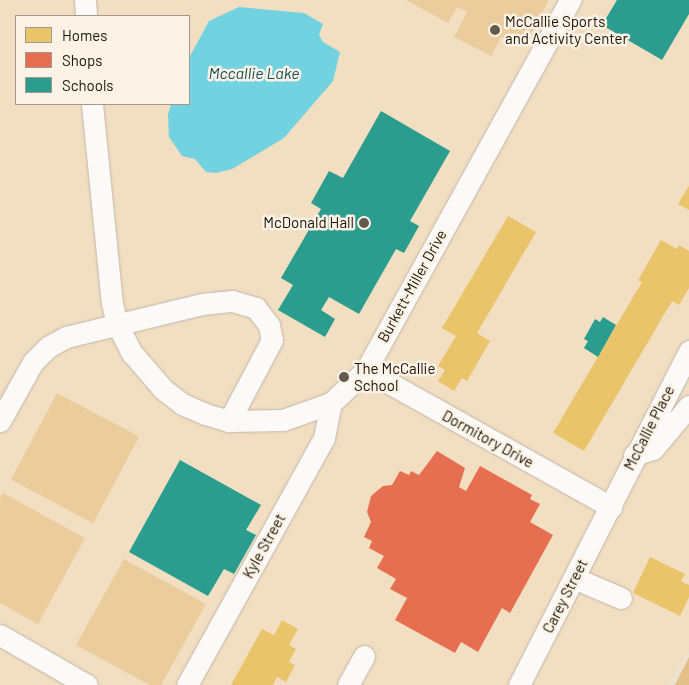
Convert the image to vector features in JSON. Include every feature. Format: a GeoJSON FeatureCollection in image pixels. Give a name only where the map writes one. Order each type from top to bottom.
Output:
{"type":"FeatureCollection","features":[{"type":"Feature","properties":{"kind":"street"},"geometry":{"type":"LineString","coordinates":[[85,0],[86,15]]}},
{"type":"Feature","properties":{"kind":"street","name":"Burkett-Miller Drive"},"geometry":{"type":"LineString","coordinates":[[92,105],[112,303],[117,324],[132,353],[162,389],[182,404],[229,421],[283,420],[331,403],[366,370],[570,0]]}},
{"type":"Feature","properties":{"kind":"street"},"geometry":{"type":"LineString","coordinates":[[0,421],[33,362],[48,347],[66,337],[117,324],[232,301],[256,308],[269,325],[272,340],[229,421]]}},
{"type":"Feature","properties":{"kind":"street","name":"McCallie Place"},"geometry":{"type":"LineString","coordinates":[[611,507],[634,455],[689,351]]}},
{"type":"Feature","properties":{"kind":"street","name":"Dormitory Drive"},"geometry":{"type":"LineString","coordinates":[[366,370],[611,507]]}},
{"type":"Feature","properties":{"kind":"street","name":"Kyle Street"},"geometry":{"type":"LineString","coordinates":[[187,685],[324,438],[331,403]]}},
{"type":"Feature","properties":{"kind":"street"},"geometry":{"type":"LineString","coordinates":[[634,455],[653,449],[689,406]]}},
{"type":"Feature","properties":{"kind":"street","name":"Carey Street"},"geometry":{"type":"LineString","coordinates":[[519,685],[611,507]]}},
{"type":"Feature","properties":{"kind":"street"},"geometry":{"type":"LineString","coordinates":[[574,578],[620,598]]}},
{"type":"Feature","properties":{"kind":"street"},"geometry":{"type":"LineString","coordinates":[[0,635],[87,685]]}},
{"type":"Feature","properties":{"kind":"street"},"geometry":{"type":"LineString","coordinates":[[348,685],[364,656]]}},
{"type":"Feature","properties":{"kind":"shaded area","name":"The McCallie School"},"geometry":{"type":"Polygon","coordinates":[[[0,0],[689,0],[689,650],[667,685],[0,685],[0,0]]]}},
{"type":"Feature","properties":{"kind":"shaded area","name":"McCallie Sports and Activity Center"},"geometry":{"type":"Polygon","coordinates":[[[406,0],[549,0],[525,44],[516,39],[513,43],[501,37],[491,56],[454,37],[467,12],[457,7],[448,23],[406,0]]]}},
{"type":"Feature","properties":{"kind":"shaded area"},"geometry":{"type":"Polygon","coordinates":[[[57,393],[139,437],[93,523],[11,480],[57,393]]]}},
{"type":"Feature","properties":{"kind":"shaded area"},"geometry":{"type":"Polygon","coordinates":[[[3,493],[85,538],[38,624],[0,603],[0,498],[3,493]]]}},
{"type":"Feature","properties":{"kind":"shaded area"},"geometry":{"type":"Polygon","coordinates":[[[124,559],[206,604],[161,685],[150,685],[76,645],[124,559]]]}},
{"type":"Feature","properties":{"kind":"shaded area"},"geometry":{"type":"Polygon","coordinates":[[[689,657],[689,685],[675,685],[689,657]]]}},
{"type":"Feature","properties":{"kind":"water","name":"Mccallie Lake"},"geometry":{"type":"Polygon","coordinates":[[[239,7],[304,13],[323,24],[319,35],[323,42],[340,52],[333,81],[284,138],[232,169],[216,173],[206,172],[195,159],[182,156],[169,137],[168,115],[171,105],[190,105],[190,56],[209,21],[239,7]]]}},
{"type":"Feature","properties":{"kind":"building: Homes"},"geometry":{"type":"Polygon","coordinates":[[[689,186],[689,210],[678,204],[689,186]]]}},
{"type":"Feature","properties":{"kind":"building: Homes"},"geometry":{"type":"Polygon","coordinates":[[[508,216],[536,232],[477,333],[490,341],[467,381],[462,378],[454,391],[438,381],[445,370],[438,366],[456,336],[442,328],[508,216]]]}},
{"type":"Feature","properties":{"kind":"building: Homes"},"geometry":{"type":"Polygon","coordinates":[[[661,240],[677,249],[679,245],[689,251],[689,288],[679,305],[672,301],[584,451],[553,433],[642,282],[638,280],[661,240]]]}},
{"type":"Feature","properties":{"kind":"building: Homes"},"geometry":{"type":"Polygon","coordinates":[[[650,557],[685,574],[681,581],[689,585],[689,597],[680,616],[633,593],[650,557]]]}},
{"type":"Feature","properties":{"kind":"building: Homes"},"geometry":{"type":"Polygon","coordinates":[[[282,620],[298,629],[289,645],[296,649],[289,662],[295,665],[286,682],[277,677],[273,685],[231,685],[262,629],[274,635],[282,620]]]}},
{"type":"Feature","properties":{"kind":"building: Shops"},"geometry":{"type":"Polygon","coordinates":[[[437,451],[465,468],[459,487],[466,491],[480,466],[532,495],[530,499],[540,504],[530,522],[553,535],[510,613],[502,608],[478,652],[461,642],[455,653],[395,620],[407,598],[390,589],[396,579],[377,568],[384,556],[369,548],[372,541],[364,537],[371,522],[367,512],[371,496],[383,486],[392,485],[400,471],[409,475],[411,471],[419,475],[437,451]]]}},
{"type":"Feature","properties":{"kind":"building: Schools"},"geometry":{"type":"Polygon","coordinates":[[[617,0],[689,0],[689,14],[662,60],[602,25],[617,0]]]}},
{"type":"Feature","properties":{"kind":"building: Schools","name":"McDonald Hall"},"geometry":{"type":"Polygon","coordinates":[[[381,111],[450,151],[410,221],[419,226],[404,253],[396,249],[359,314],[329,297],[321,310],[335,319],[325,337],[278,310],[293,285],[281,278],[321,209],[311,203],[329,171],[343,178],[381,111]]]}},
{"type":"Feature","properties":{"kind":"building: Schools"},"geometry":{"type":"Polygon","coordinates":[[[603,317],[616,325],[598,357],[584,348],[588,341],[584,339],[595,319],[600,322],[603,317]]]}},
{"type":"Feature","properties":{"kind":"building: Schools"},"geometry":{"type":"Polygon","coordinates":[[[180,460],[261,505],[246,530],[256,535],[234,574],[224,569],[208,596],[129,552],[180,460]]]}},
{"type":"Feature","properties":{"kind":"place","name":"McCallie Sports and Activity Center"},"geometry":{"type":"Point","coordinates":[495,30]}},
{"type":"Feature","properties":{"kind":"place","name":"McDonald Hall"},"geometry":{"type":"Point","coordinates":[364,223]}},
{"type":"Feature","properties":{"kind":"place","name":"The McCallie School"},"geometry":{"type":"Point","coordinates":[344,377]}}]}
